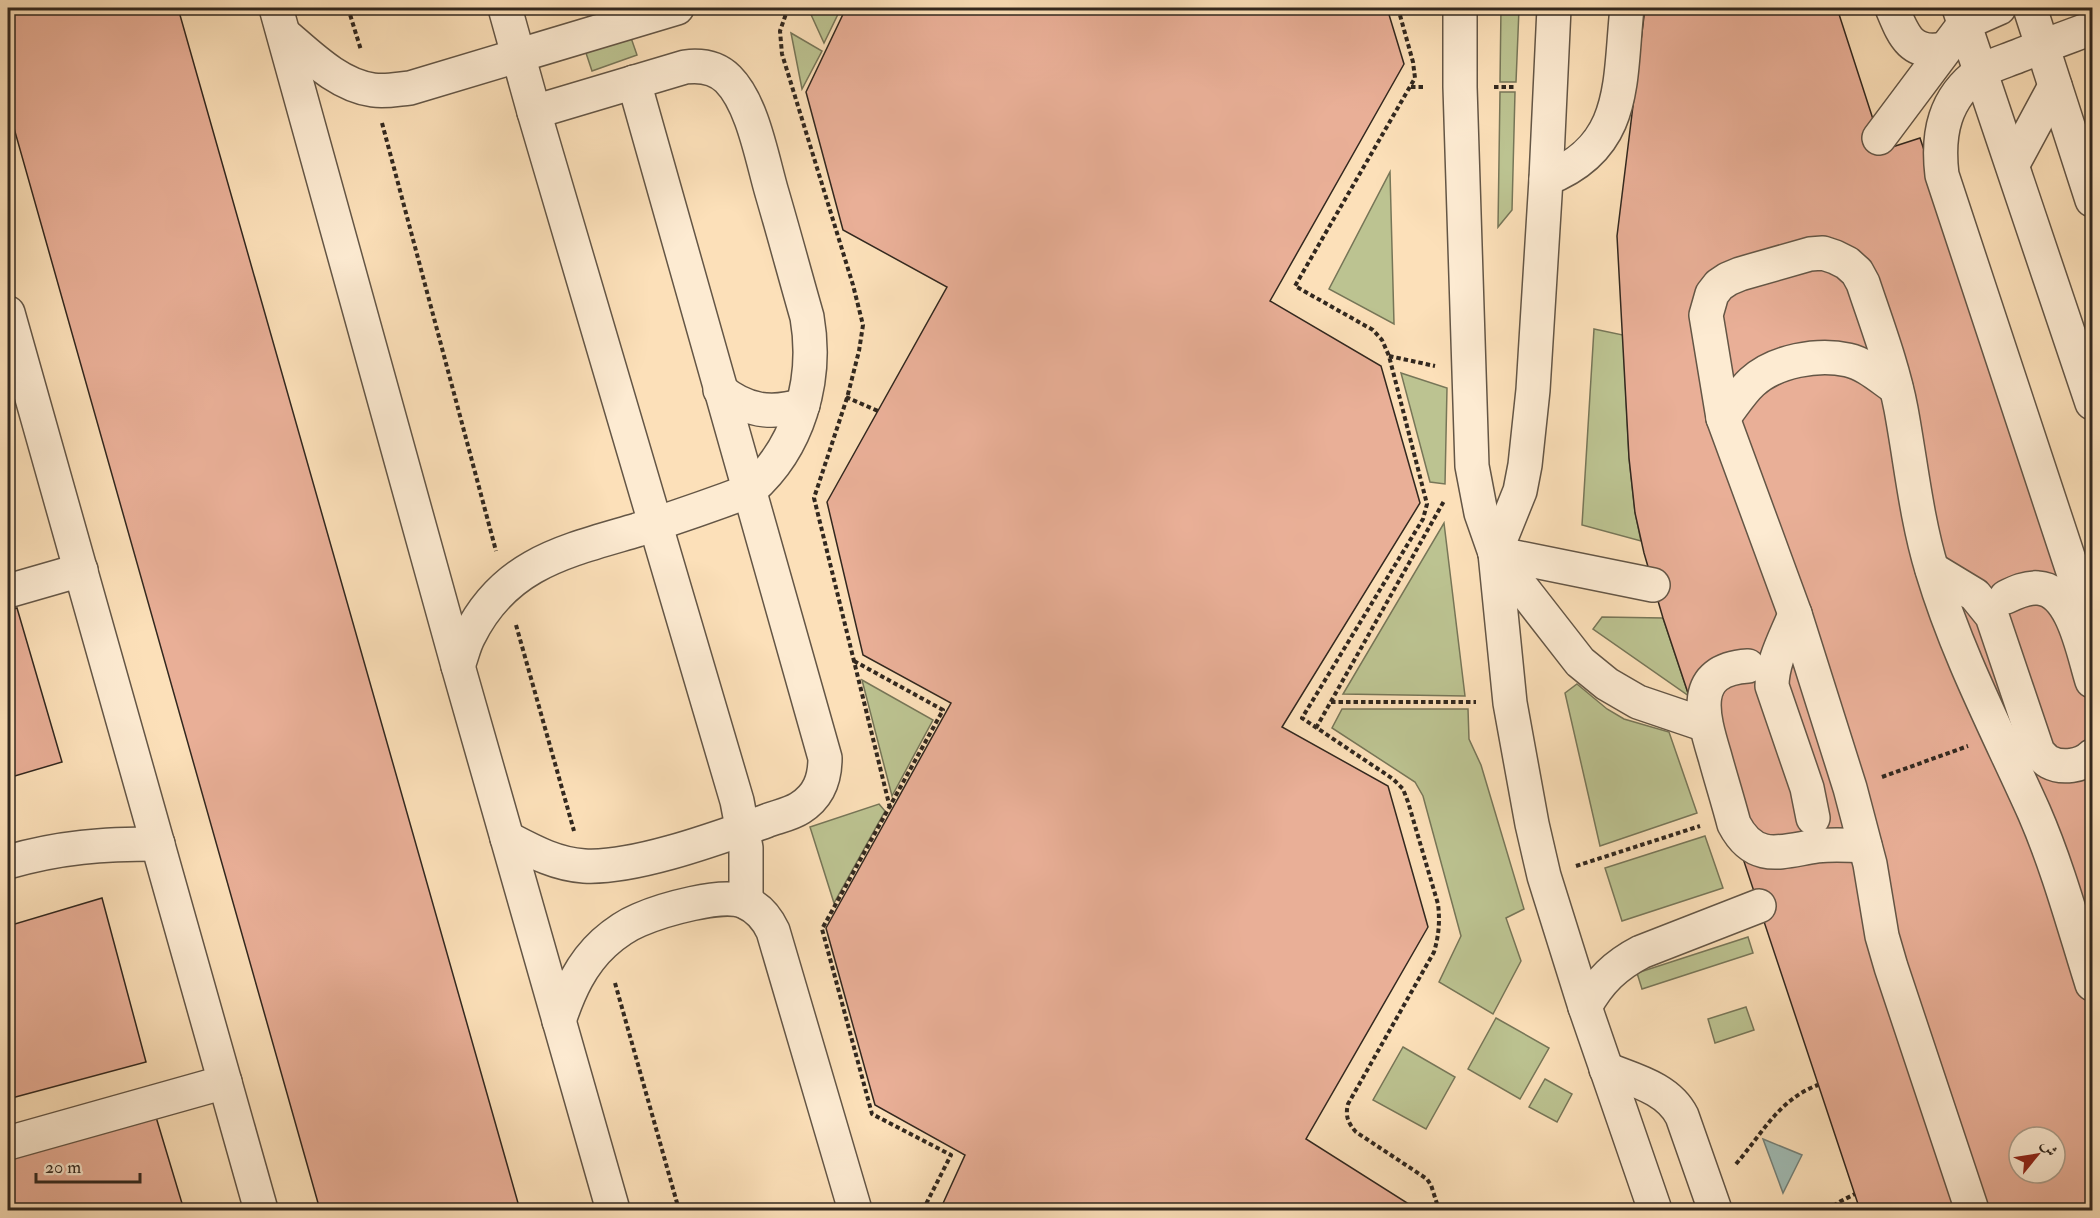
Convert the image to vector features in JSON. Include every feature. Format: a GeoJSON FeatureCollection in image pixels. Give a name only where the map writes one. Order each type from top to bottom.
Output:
{"type":"FeatureCollection","features":[{"type":"Feature","properties":{"kind":"street"},"geometry":{"type":"LineString","coordinates":[[506,8],[534,112],[737,801],[743,829],[747,872],[746,902]]}},
{"type":"Feature","properties":{"kind":"street"},"geometry":{"type":"LineString","coordinates":[[280,21],[339,77],[373,90],[392,90],[410,88],[677,8]]}},
{"type":"Feature","properties":{"kind":"street"},"geometry":{"type":"LineString","coordinates":[[1460,8],[1460,87],[1472,466],[1481,513],[1496,553],[1510,703],[1544,876],[1585,1007],[1655,1210]]}},
{"type":"Feature","properties":{"kind":"street"},"geometry":{"type":"LineString","coordinates":[[1496,553],[1520,491],[1533,390],[1554,8]]}},
{"type":"Feature","properties":{"kind":"street"},"geometry":{"type":"LineString","coordinates":[[1546,179],[1577,164],[1600,141],[1609,126],[1618,94],[1627,8]]}},
{"type":"Feature","properties":{"kind":"street"},"geometry":{"type":"LineString","coordinates":[[1892,8],[1907,40],[1925,50],[1944,49]]}},
{"type":"Feature","properties":{"kind":"street"},"geometry":{"type":"LineString","coordinates":[[1962,15],[1999,8]]}},
{"type":"Feature","properties":{"kind":"street"},"geometry":{"type":"LineString","coordinates":[[2030,8],[2092,200]]}},
{"type":"Feature","properties":{"kind":"street"},"geometry":{"type":"LineString","coordinates":[[1879,138],[1944,49],[1962,15]]}},
{"type":"Feature","properties":{"kind":"street"},"geometry":{"type":"LineString","coordinates":[[1962,15],[2092,404]]}},
{"type":"Feature","properties":{"kind":"street"},"geometry":{"type":"LineString","coordinates":[[280,21],[458,666],[613,1210]]}},
{"type":"Feature","properties":{"kind":"street"},"geometry":{"type":"LineString","coordinates":[[2092,28],[1981,71],[1964,87],[1950,106],[1942,129],[1939,152],[1942,175],[2092,629]]}},
{"type":"Feature","properties":{"kind":"street"},"geometry":{"type":"LineString","coordinates":[[458,666],[474,627],[485,610],[505,587],[530,568],[558,554],[656,524],[749,491],[774,464],[787,443],[806,393],[811,338],[807,317],[754,132],[736,88],[726,77],[714,69],[700,65],[685,67],[534,112]]}},
{"type":"Feature","properties":{"kind":"street"},"geometry":{"type":"LineString","coordinates":[[507,838],[544,858],[576,865],[597,866],[645,858],[743,829],[800,808],[821,788],[825,773],[825,758],[634,82]]}},
{"type":"Feature","properties":{"kind":"street"},"geometry":{"type":"LineString","coordinates":[[2013,164],[2055,86]]}},
{"type":"Feature","properties":{"kind":"street"},"geometry":{"type":"LineString","coordinates":[[1972,1210],[1891,968],[1882,936],[1870,864],[1850,788],[1795,614],[1723,418],[1707,327],[1708,304],[1719,285],[1740,274],[1810,254],[1823,254],[1835,256],[1857,272],[1863,284],[1901,408],[1917,507],[1932,569],[1951,626],[2035,814],[2092,984]]}},
{"type":"Feature","properties":{"kind":"street"},"geometry":{"type":"LineString","coordinates":[[9,325],[81,570],[261,1210]]}},
{"type":"Feature","properties":{"kind":"street"},"geometry":{"type":"LineString","coordinates":[[1723,418],[1752,382],[1783,364],[1802,360],[1825,358],[1848,360],[1865,367],[1896,388]]}},
{"type":"Feature","properties":{"kind":"street"},"geometry":{"type":"LineString","coordinates":[[720,390],[731,399],[759,410],[774,412],[806,393]]}},
{"type":"Feature","properties":{"kind":"street"},"geometry":{"type":"LineString","coordinates":[[1496,553],[1653,585]]}},
{"type":"Feature","properties":{"kind":"street"},"geometry":{"type":"LineString","coordinates":[[1496,553],[1580,662],[1608,684],[1638,702],[1697,722]]}},
{"type":"Feature","properties":{"kind":"street"},"geometry":{"type":"LineString","coordinates":[[1932,569],[1975,595],[1992,616],[2038,752],[2049,762],[2062,766],[2076,765],[2092,756]]}},
{"type":"Feature","properties":{"kind":"street"},"geometry":{"type":"LineString","coordinates":[[8,591],[81,570]]}},
{"type":"Feature","properties":{"kind":"street"},"geometry":{"type":"LineString","coordinates":[[2006,597],[2024,589],[2036,587],[2054,593],[2062,600],[2072,618],[2092,681]]}},
{"type":"Feature","properties":{"kind":"street"},"geometry":{"type":"LineString","coordinates":[[1795,614],[1774,667],[1772,686],[1807,788],[1812,818]]}},
{"type":"Feature","properties":{"kind":"street"},"geometry":{"type":"LineString","coordinates":[[1748,666],[1729,669],[1720,674],[1706,689],[1703,698],[1704,719],[1734,824],[1740,834],[1758,849],[1775,853],[1834,844],[1865,846]]}},
{"type":"Feature","properties":{"kind":"street"},"geometry":{"type":"LineString","coordinates":[[8,862],[87,845],[158,844]]}},
{"type":"Feature","properties":{"kind":"street"},"geometry":{"type":"LineString","coordinates":[[559,1021],[568,992],[584,966],[604,943],[637,921],[662,911],[725,898],[746,902],[758,909],[767,919],[773,931],[855,1210]]}},
{"type":"Feature","properties":{"kind":"street"},"geometry":{"type":"LineString","coordinates":[[1585,1007],[1602,980],[1627,959],[1759,906]]}},
{"type":"Feature","properties":{"kind":"street"},"geometry":{"type":"LineString","coordinates":[[1606,1069],[1656,1090],[1673,1101],[1682,1116],[1715,1210]]}},
{"type":"Feature","properties":{"kind":"street"},"geometry":{"type":"LineString","coordinates":[[8,1143],[225,1082]]}},
{"type":"Feature","properties":{"kind":"path"},"geometry":{"type":"LineString","coordinates":[[1398,8],[1413,62],[1415,78],[1295,286],[1372,330],[1382,340],[1389,356],[1426,496],[1426,513],[1302,718],[1393,779],[1402,789],[1408,802],[1438,904],[1439,936],[1434,952],[1346,1111],[1350,1125],[1356,1132],[1427,1179],[1439,1210]]}},
{"type":"Feature","properties":{"kind":"path"},"geometry":{"type":"LineString","coordinates":[[1389,356],[1443,368]]}},
{"type":"Feature","properties":{"kind":"path"},"geometry":{"type":"LineString","coordinates":[[806,393],[878,411]]}},
{"type":"Feature","properties":{"kind":"path"},"geometry":{"type":"LineString","coordinates":[[1316,728],[1445,498]]}},
{"type":"Feature","properties":{"kind":"path"},"geometry":{"type":"LineString","coordinates":[[852,660],[943,711],[822,929],[872,1114],[951,1155],[923,1210]]}},
{"type":"Feature","properties":{"kind":"path"},"geometry":{"type":"LineString","coordinates":[[1330,702],[1510,703]]}},
{"type":"Feature","properties":{"kind":"path"},"geometry":{"type":"LineString","coordinates":[[1850,788],[1998,735]]}},
{"type":"Feature","properties":{"kind":"path"},"geometry":{"type":"LineString","coordinates":[[1544,876],[1703,825]]}},
{"type":"Feature","properties":{"kind":"path"},"geometry":{"type":"LineString","coordinates":[[1781,1107],[1799,1093],[1818,1085]]}},
{"type":"Feature","properties":{"kind":"path"},"geometry":{"type":"LineString","coordinates":[[1827,1210],[1855,1194]]}},
{"type":"Feature","properties":{"kind":"green space"},"geometry":{"type":"Polygon","coordinates":[[[808,8],[841,8],[824,43],[808,8]]]}},
{"type":"Feature","properties":{"kind":"green space"},"geometry":{"type":"Polygon","coordinates":[[[1501,8],[1519,9],[1516,82],[1500,82],[1501,8]]]}},
{"type":"Feature","properties":{"kind":"green space"},"geometry":{"type":"Polygon","coordinates":[[[629,32],[637,55],[592,71],[584,47],[629,32]]]}},
{"type":"Feature","properties":{"kind":"green space"},"geometry":{"type":"Polygon","coordinates":[[[791,33],[822,51],[802,89],[791,33]]]}},
{"type":"Feature","properties":{"kind":"green space"},"geometry":{"type":"Polygon","coordinates":[[[1500,92],[1515,92],[1512,210],[1498,227],[1500,92]]]}},
{"type":"Feature","properties":{"kind":"green space"},"geometry":{"type":"Polygon","coordinates":[[[1390,172],[1394,324],[1329,289],[1390,172]]]}},
{"type":"Feature","properties":{"kind":"green space"},"geometry":{"type":"Polygon","coordinates":[[[1594,329],[1623,335],[1629,458],[1641,541],[1582,525],[1594,329]]]}},
{"type":"Feature","properties":{"kind":"green space"},"geometry":{"type":"Polygon","coordinates":[[[1401,373],[1447,388],[1445,484],[1430,482],[1401,373]]]}},
{"type":"Feature","properties":{"kind":"green space"},"geometry":{"type":"Polygon","coordinates":[[[1444,523],[1465,696],[1343,694],[1444,523]]]}},
{"type":"Feature","properties":{"kind":"green space"},"geometry":{"type":"Polygon","coordinates":[[[1602,617],[1663,618],[1689,696],[1593,629],[1602,617]]]}},
{"type":"Feature","properties":{"kind":"green space"},"geometry":{"type":"Polygon","coordinates":[[[862,680],[933,720],[892,796],[862,680]]]}},
{"type":"Feature","properties":{"kind":"green space"},"geometry":{"type":"Polygon","coordinates":[[[1577,684],[1607,709],[1624,719],[1669,732],[1697,813],[1600,846],[1565,693],[1577,684]]]}},
{"type":"Feature","properties":{"kind":"green space"},"geometry":{"type":"Polygon","coordinates":[[[1342,709],[1468,709],[1469,739],[1481,765],[1524,909],[1506,918],[1521,961],[1493,1014],[1439,982],[1461,936],[1423,796],[1415,782],[1332,728],[1342,709]]]}},
{"type":"Feature","properties":{"kind":"green space"},"geometry":{"type":"Polygon","coordinates":[[[879,804],[885,811],[834,903],[810,827],[879,804]]]}},
{"type":"Feature","properties":{"kind":"green space"},"geometry":{"type":"Polygon","coordinates":[[[1705,836],[1723,888],[1622,921],[1605,868],[1705,836]]]}},
{"type":"Feature","properties":{"kind":"green space"},"geometry":{"type":"Polygon","coordinates":[[[1748,937],[1753,953],[1642,989],[1637,973],[1748,937]]]}},
{"type":"Feature","properties":{"kind":"green space"},"geometry":{"type":"Polygon","coordinates":[[[1746,1007],[1754,1030],[1715,1043],[1708,1019],[1746,1007]]]}},
{"type":"Feature","properties":{"kind":"green space"},"geometry":{"type":"Polygon","coordinates":[[[1496,1018],[1549,1048],[1520,1099],[1468,1069],[1496,1018]]]}},
{"type":"Feature","properties":{"kind":"green space"},"geometry":{"type":"Polygon","coordinates":[[[1403,1047],[1455,1077],[1426,1129],[1373,1100],[1403,1047]]]}},
{"type":"Feature","properties":{"kind":"green space"},"geometry":{"type":"Polygon","coordinates":[[[1545,1079],[1572,1094],[1557,1122],[1529,1107],[1545,1079]]]}},
{"type":"Feature","properties":{"kind":"water"},"geometry":{"type":"Polygon","coordinates":[[[1763,1139],[1802,1155],[1783,1193],[1763,1139]]]}},
{"type":"Feature","properties":{"kind":"building"},"geometry":{"type":"Polygon","coordinates":[[[8,8],[178,8],[520,1210],[320,1210],[8,107],[8,8]]]}},
{"type":"Feature","properties":{"kind":"building"},"geometry":{"type":"Polygon","coordinates":[[[846,8],[1387,8],[1404,64],[1270,301],[1381,366],[1420,503],[1282,727],[1388,786],[1428,927],[1306,1139],[1412,1206],[1414,1210],[940,1210],[965,1155],[875,1105],[826,928],[951,703],[863,655],[827,502],[947,287],[843,230],[806,92],[846,8]]]}},
{"type":"Feature","properties":{"kind":"building"},"geometry":{"type":"Polygon","coordinates":[[[1645,8],[1837,8],[1883,150],[1920,138],[2092,655],[2092,1210],[1860,1210],[1663,618],[1635,513],[1629,458],[1617,236],[1645,8]]]}},
{"type":"Feature","properties":{"kind":"building"},"geometry":{"type":"Polygon","coordinates":[[[17,608],[62,762],[8,778],[8,610],[17,608]]]}},
{"type":"Feature","properties":{"kind":"building"},"geometry":{"type":"Polygon","coordinates":[[[102,898],[146,1062],[8,1099],[8,926],[102,898]]]}},
{"type":"Feature","properties":{"kind":"building"},"geometry":{"type":"Polygon","coordinates":[[[156,1117],[184,1210],[8,1210],[8,1160],[156,1117]]]}}]}
